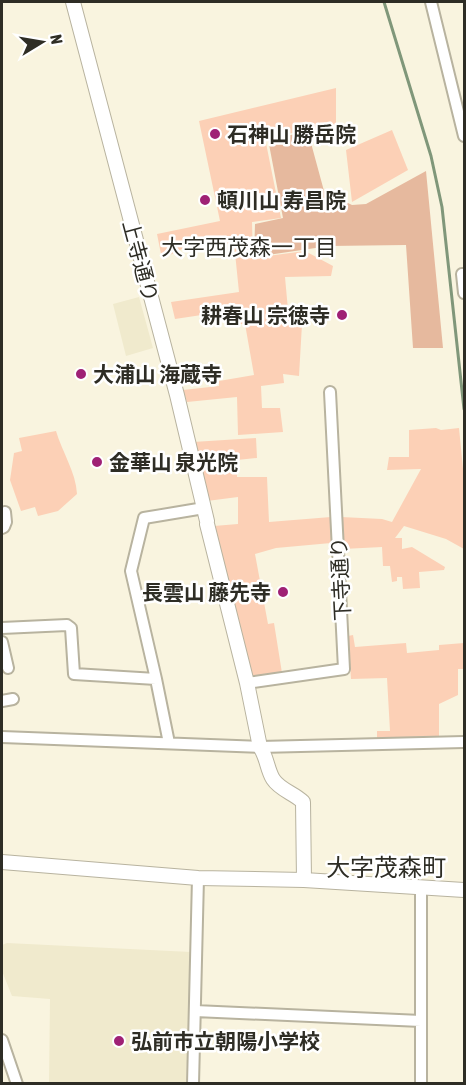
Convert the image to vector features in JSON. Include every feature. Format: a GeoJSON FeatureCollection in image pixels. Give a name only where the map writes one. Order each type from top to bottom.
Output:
{"type":"FeatureCollection","features":[{"type":"Feature","properties":{"kind":"street","name":"上寺通り"},"geometry":{"type":"LineString","coordinates":[[73,2],[174,386],[261,747],[273,779],[281,788],[296,795],[303,802],[304,880]]}},
{"type":"Feature","properties":{"kind":"street"},"geometry":{"type":"LineString","coordinates":[[431,2],[461,110],[465,136]]}},
{"type":"Feature","properties":{"kind":"street"},"geometry":{"type":"LineString","coordinates":[[465,274],[462,274],[465,293]]}},
{"type":"Feature","properties":{"kind":"street","name":"下寺通り"},"geometry":{"type":"LineString","coordinates":[[247,683],[344,669],[330,392]]}},
{"type":"Feature","properties":{"kind":"street"},"geometry":{"type":"LineString","coordinates":[[2,528],[6,522],[5,512]]}},
{"type":"Feature","properties":{"kind":"street"},"geometry":{"type":"LineString","coordinates":[[169,743],[131,571],[144,518],[206,518]]}},
{"type":"Feature","properties":{"kind":"street"},"geometry":{"type":"LineString","coordinates":[[2,628],[67,625],[71,628],[74,674],[156,679]]}},
{"type":"Feature","properties":{"kind":"street"},"geometry":{"type":"LineString","coordinates":[[2,642],[8,668]]}},
{"type":"Feature","properties":{"kind":"street"},"geometry":{"type":"LineString","coordinates":[[2,701],[13,699]]}},
{"type":"Feature","properties":{"kind":"street"},"geometry":{"type":"LineString","coordinates":[[2,737],[261,747],[465,742]]}},
{"type":"Feature","properties":{"kind":"street"},"geometry":{"type":"LineString","coordinates":[[2,862],[198,878],[304,880],[465,890]]}},
{"type":"Feature","properties":{"kind":"street"},"geometry":{"type":"LineString","coordinates":[[193,1083],[198,878]]}},
{"type":"Feature","properties":{"kind":"street"},"geometry":{"type":"LineString","coordinates":[[421,888],[421,1083]]}},
{"type":"Feature","properties":{"kind":"street"},"geometry":{"type":"LineString","coordinates":[[195,1011],[421,1021]]}},
{"type":"Feature","properties":{"kind":"street"},"geometry":{"type":"LineString","coordinates":[[2,1040],[17,1083]]}},
{"type":"Feature","properties":{"kind":"shaded area"},"geometry":{"type":"Polygon","coordinates":[[[336,88],[336,125],[265,138],[281,218],[252,222],[253,258],[305,251],[333,266],[331,276],[285,277],[289,321],[302,324],[299,376],[283,374],[284,383],[261,386],[262,408],[280,408],[283,432],[238,435],[237,397],[187,402],[183,390],[219,386],[219,381],[254,375],[245,324],[233,324],[228,311],[175,319],[171,302],[239,292],[234,243],[188,246],[162,259],[157,234],[220,221],[199,121],[336,88]]]}},
{"type":"Feature","properties":{"kind":"shaded area"},"geometry":{"type":"Polygon","coordinates":[[[392,130],[408,170],[352,202],[346,150],[392,130]]]}},
{"type":"Feature","properties":{"kind":"shaded area"},"geometry":{"type":"Polygon","coordinates":[[[308,132],[324,191],[352,205],[366,204],[426,171],[443,348],[413,348],[406,245],[329,246],[254,257],[255,224],[283,218],[268,139],[308,132]]]}},
{"type":"Feature","properties":{"kind":"shaded area"},"geometry":{"type":"Polygon","coordinates":[[[139,297],[153,348],[126,356],[113,304],[139,297]]]}},
{"type":"Feature","properties":{"kind":"shaded area"},"geometry":{"type":"Polygon","coordinates":[[[436,428],[441,430],[459,428],[464,479],[464,549],[446,539],[404,526],[395,538],[402,538],[402,549],[412,547],[445,567],[444,570],[419,572],[420,588],[403,589],[402,577],[397,577],[397,581],[392,582],[390,566],[383,566],[382,547],[343,549],[341,517],[382,519],[392,522],[421,469],[387,470],[389,457],[409,457],[409,430],[436,428]]]}},
{"type":"Feature","properties":{"kind":"shaded area"},"geometry":{"type":"Polygon","coordinates":[[[56,431],[74,478],[77,494],[58,511],[38,516],[35,507],[21,511],[10,480],[14,453],[22,451],[19,438],[56,431]]]}},
{"type":"Feature","properties":{"kind":"shaded area"},"geometry":{"type":"Polygon","coordinates":[[[256,438],[257,458],[237,460],[237,477],[267,477],[269,522],[331,517],[331,543],[276,548],[255,554],[268,624],[274,623],[282,673],[251,677],[214,526],[238,524],[238,497],[207,501],[193,442],[256,438]]]}},
{"type":"Feature","properties":{"kind":"shaded area"},"geometry":{"type":"Polygon","coordinates":[[[353,635],[355,647],[406,643],[407,653],[439,650],[439,645],[464,643],[464,669],[458,669],[458,695],[439,704],[439,739],[377,740],[377,731],[390,731],[387,678],[351,679],[348,636],[353,635]]]}},
{"type":"Feature","properties":{"kind":"shaded area","name":"弘前市立朝陽小学校"},"geometry":{"type":"Polygon","coordinates":[[[7,943],[191,952],[186,1083],[49,1083],[50,999],[12,996],[2,971],[2,945],[7,943]]]}},
{"type":"Feature","properties":{"kind":"waterway"},"geometry":{"type":"LineString","coordinates":[[384,2],[431,156],[442,207],[464,409]]}},
{"type":"Feature","properties":{"kind":"place","name":"石神山 勝岳院"},"geometry":{"type":"Point","coordinates":[215,134]}},
{"type":"Feature","properties":{"kind":"place","name":"頓川山 寿昌院"},"geometry":{"type":"Point","coordinates":[205,200]}},
{"type":"Feature","properties":{"kind":"place","name":"耕春山 宗徳寺"},"geometry":{"type":"Point","coordinates":[342,315]}},
{"type":"Feature","properties":{"kind":"place","name":"大浦山 海蔵寺"},"geometry":{"type":"Point","coordinates":[81,374]}},
{"type":"Feature","properties":{"kind":"place","name":"金華山 泉光院"},"geometry":{"type":"Point","coordinates":[97,462]}},
{"type":"Feature","properties":{"kind":"place","name":"長雲山 藤先寺"},"geometry":{"type":"Point","coordinates":[283,592]}},
{"type":"Feature","properties":{"kind":"place","name":"弘前市立朝陽小学校"},"geometry":{"type":"Point","coordinates":[119,1041]}},
{"type":"Feature","properties":{"kind":"district","name":"大字西茂森一丁目"},"geometry":{"type":"Point","coordinates":[249,247]}},
{"type":"Feature","properties":{"kind":"district","name":"大字茂森町"},"geometry":{"type":"Point","coordinates":[386,867]}}]}
